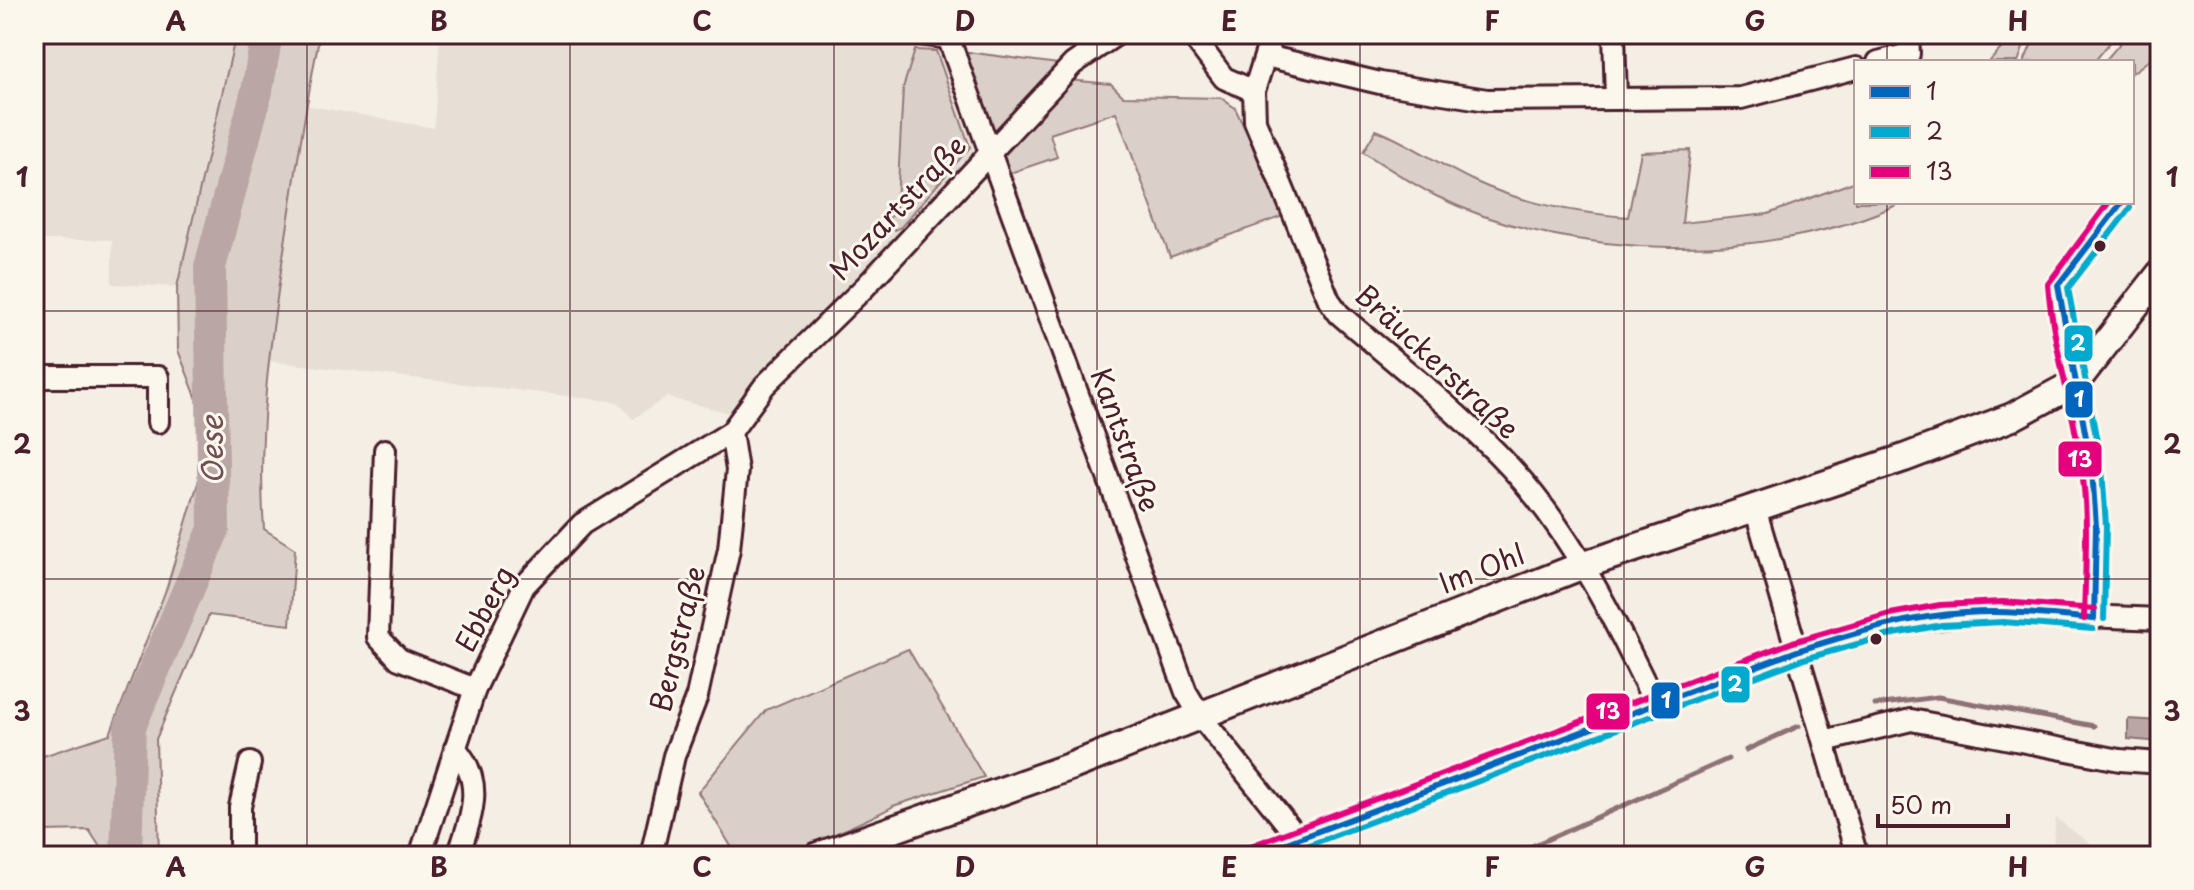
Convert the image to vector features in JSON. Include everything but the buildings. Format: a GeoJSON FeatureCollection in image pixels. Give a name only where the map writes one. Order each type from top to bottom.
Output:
{"type":"FeatureCollection","features":[{"type":"Feature","properties":{"kind":"main road"},"geometry":{"type":"LineString","coordinates":[[2075,383],[2160,274]]}},
{"type":"Feature","properties":{"kind":"main road","name":"Im Ohl"},"geometry":{"type":"LineString","coordinates":[[818,856],[1201,717],[1461,610],[1581,566],[1976,432],[2044,402],[2075,383]]}},
{"type":"Feature","properties":{"kind":"main road","name":"Im Ohl"},"geometry":{"type":"LineString","coordinates":[[860,856],[912,822]]}},
{"type":"Feature","properties":{"kind":"street"},"geometry":{"type":"LineString","coordinates":[[920,34],[948,36]]}},
{"type":"Feature","properties":{"kind":"street","name":"Mozartstraße"},"geometry":{"type":"LineString","coordinates":[[731,432],[765,385],[865,287],[1073,64],[1117,34]]}},
{"type":"Feature","properties":{"kind":"street"},"geometry":{"type":"LineString","coordinates":[[1191,34],[1224,78],[1254,91]]}},
{"type":"Feature","properties":{"kind":"street","name":"Bräuckerstraße"},"geometry":{"type":"LineString","coordinates":[[1272,34],[1254,91],[1255,121],[1329,300],[1339,314],[1512,469],[1538,501],[1581,566],[1656,706]]}},
{"type":"Feature","properties":{"kind":"street"},"geometry":{"type":"LineString","coordinates":[[1614,34],[1616,99]]}},
{"type":"Feature","properties":{"kind":"street"},"geometry":{"type":"LineString","coordinates":[[1886,60],[1909,54],[1908,34]]}},
{"type":"Feature","properties":{"kind":"street","name":"Kantstraße"},"geometry":{"type":"LineString","coordinates":[[948,36],[987,154],[1065,354],[1186,692],[1201,717],[1298,838]]}},
{"type":"Feature","properties":{"kind":"street"},"geometry":{"type":"LineString","coordinates":[[1266,56],[1380,83],[1487,100],[1741,98],[1854,69]]}},
{"type":"Feature","properties":{"kind":"street"},"geometry":{"type":"LineString","coordinates":[[34,377],[158,377],[158,422]]}},
{"type":"Feature","properties":{"kind":"street"},"geometry":{"type":"LineString","coordinates":[[2075,383],[2095,495],[2094,619]]}},
{"type":"Feature","properties":{"kind":"street","name":"Ebberg"},"geometry":{"type":"LineString","coordinates":[[420,856],[475,689],[524,586],[582,524],[731,432]]}},
{"type":"Feature","properties":{"kind":"street","name":"Bergstraße"},"geometry":{"type":"LineString","coordinates":[[651,856],[674,756],[701,682],[729,549],[737,470],[731,432]]}},
{"type":"Feature","properties":{"kind":"street"},"geometry":{"type":"LineString","coordinates":[[385,450],[378,637],[399,659],[475,689]]}},
{"type":"Feature","properties":{"kind":"street"},"geometry":{"type":"LineString","coordinates":[[1755,508],[1857,856]]}},
{"type":"Feature","properties":{"kind":"street"},"geometry":{"type":"LineString","coordinates":[[1252,856],[1797,651],[1874,628],[1918,619],[1987,612],[2094,619],[2160,619]]}},
{"type":"Feature","properties":{"kind":"street"},"geometry":{"type":"LineString","coordinates":[[1824,741],[1911,720],[2120,760],[2160,763]]}},
{"type":"Feature","properties":{"kind":"street"},"geometry":{"type":"LineString","coordinates":[[455,748],[468,762],[476,797],[458,856]]}},
{"type":"Feature","properties":{"kind":"street"},"geometry":{"type":"LineString","coordinates":[[240,856],[240,807],[250,763]]}},
{"type":"Feature","properties":{"kind":"shaded area"},"geometry":{"type":"Polygon","coordinates":[[[34,34],[236,34],[177,287],[112,284],[112,240],[34,240],[34,34]]]}},
{"type":"Feature","properties":{"kind":"shaded area"},"geometry":{"type":"Polygon","coordinates":[[[236,34],[320,34],[279,285],[262,459],[264,529],[295,549],[290,625],[209,615],[156,739],[159,856],[106,856],[89,830],[43,831],[34,802],[34,759],[110,734],[167,587],[200,476],[198,402],[178,350],[177,287],[236,34]]]}},
{"type":"Feature","properties":{"kind":"shaded area"},"geometry":{"type":"Polygon","coordinates":[[[440,34],[863,34],[937,44],[977,159],[855,293],[730,413],[666,397],[633,419],[618,402],[268,361],[305,105],[434,128],[440,34]]]}},
{"type":"Feature","properties":{"kind":"shaded area"},"geometry":{"type":"Polygon","coordinates":[[[2014,34],[2028,34],[2019,60],[1991,60],[2014,34]]]}},
{"type":"Feature","properties":{"kind":"shaded area"},"geometry":{"type":"Polygon","coordinates":[[[2036,34],[2117,34],[2096,60],[2025,60],[2036,34]]]}},
{"type":"Feature","properties":{"kind":"shaded area"},"geometry":{"type":"Polygon","coordinates":[[[2128,34],[2160,34],[2160,52],[2134,72],[2134,60],[2106,60],[2128,34]]]}},
{"type":"Feature","properties":{"kind":"shaded area"},"geometry":{"type":"Polygon","coordinates":[[[955,46],[967,52],[1066,65],[989,147],[955,46]]]}},
{"type":"Feature","properties":{"kind":"shaded area"},"geometry":{"type":"Polygon","coordinates":[[[915,50],[936,51],[970,147],[901,227],[895,230],[888,221],[897,204],[903,88],[915,50]]]}},
{"type":"Feature","properties":{"kind":"shaded area"},"geometry":{"type":"Polygon","coordinates":[[[1068,80],[1111,84],[1123,96],[1221,98],[1235,108],[1286,215],[1170,257],[1116,112],[1050,134],[1057,157],[1004,175],[993,153],[1068,80]]]}},
{"type":"Feature","properties":{"kind":"shaded area"},"geometry":{"type":"Polygon","coordinates":[[[1376,130],[1493,189],[1550,206],[1628,217],[1641,152],[1690,150],[1682,223],[1768,214],[1854,182],[1854,204],[1898,204],[1850,222],[1793,237],[1732,245],[1669,247],[1607,243],[1546,233],[1488,218],[1436,196],[1363,152],[1376,130]]]}},
{"type":"Feature","properties":{"kind":"shaded area"},"geometry":{"type":"Polygon","coordinates":[[[908,649],[984,777],[893,806],[782,856],[737,856],[698,792],[766,710],[908,649]]]}},
{"type":"Feature","properties":{"kind":"shaded area"},"geometry":{"type":"Polygon","coordinates":[[[2128,719],[2160,721],[2160,742],[2128,739],[2128,719]]]}},
{"type":"Feature","properties":{"kind":"shaded area"},"geometry":{"type":"Polygon","coordinates":[[[2056,818],[2107,856],[1982,856],[1985,850],[2052,855],[2056,818]]]}},
{"type":"Feature","properties":{"kind":"waterway","name":"Oese"},"geometry":{"type":"LineString","coordinates":[[126,856],[130,727],[214,529],[210,267],[257,91],[267,34]]}},
{"type":"Feature","properties":{"kind":"waterway"},"geometry":{"type":"LineString","coordinates":[[1875,705],[1938,697],[2094,726]]}},
{"type":"Feature","properties":{"kind":"waterway"},"geometry":{"type":"LineString","coordinates":[[1746,750],[1799,726]]}},
{"type":"Feature","properties":{"kind":"waterway"},"geometry":{"type":"LineString","coordinates":[[1510,856],[1728,759]]}},
{"type":"Feature","properties":{"kind":"transit line","name":"13"},"geometry":{"type":"LineString","coordinates":[[2084,619],[2084,489],[2048,284],[2108,204]]}},
{"type":"Feature","properties":{"kind":"transit line","name":"1"},"geometry":{"type":"LineString","coordinates":[[2094,619],[2096,526],[2092,470],[2058,285],[2120,204]]}},
{"type":"Feature","properties":{"kind":"transit line","name":"2"},"geometry":{"type":"LineString","coordinates":[[2104,619],[2106,526],[2102,468],[2068,288],[2130,208]]}},
{"type":"Feature","properties":{"kind":"transit line","name":"13"},"geometry":{"type":"LineString","coordinates":[[1248,847],[1793,642],[1890,614],[1940,605],[2003,602],[2095,609]]}},
{"type":"Feature","properties":{"kind":"transit line","name":"1"},"geometry":{"type":"LineString","coordinates":[[1252,856],[1797,651],[1859,632],[1922,618],[1981,612],[2094,619]]}},
{"type":"Feature","properties":{"kind":"transit line","name":"2"},"geometry":{"type":"LineString","coordinates":[[1280,856],[1800,660],[1894,634],[1942,625],[2003,622],[2093,629]]}}]}
